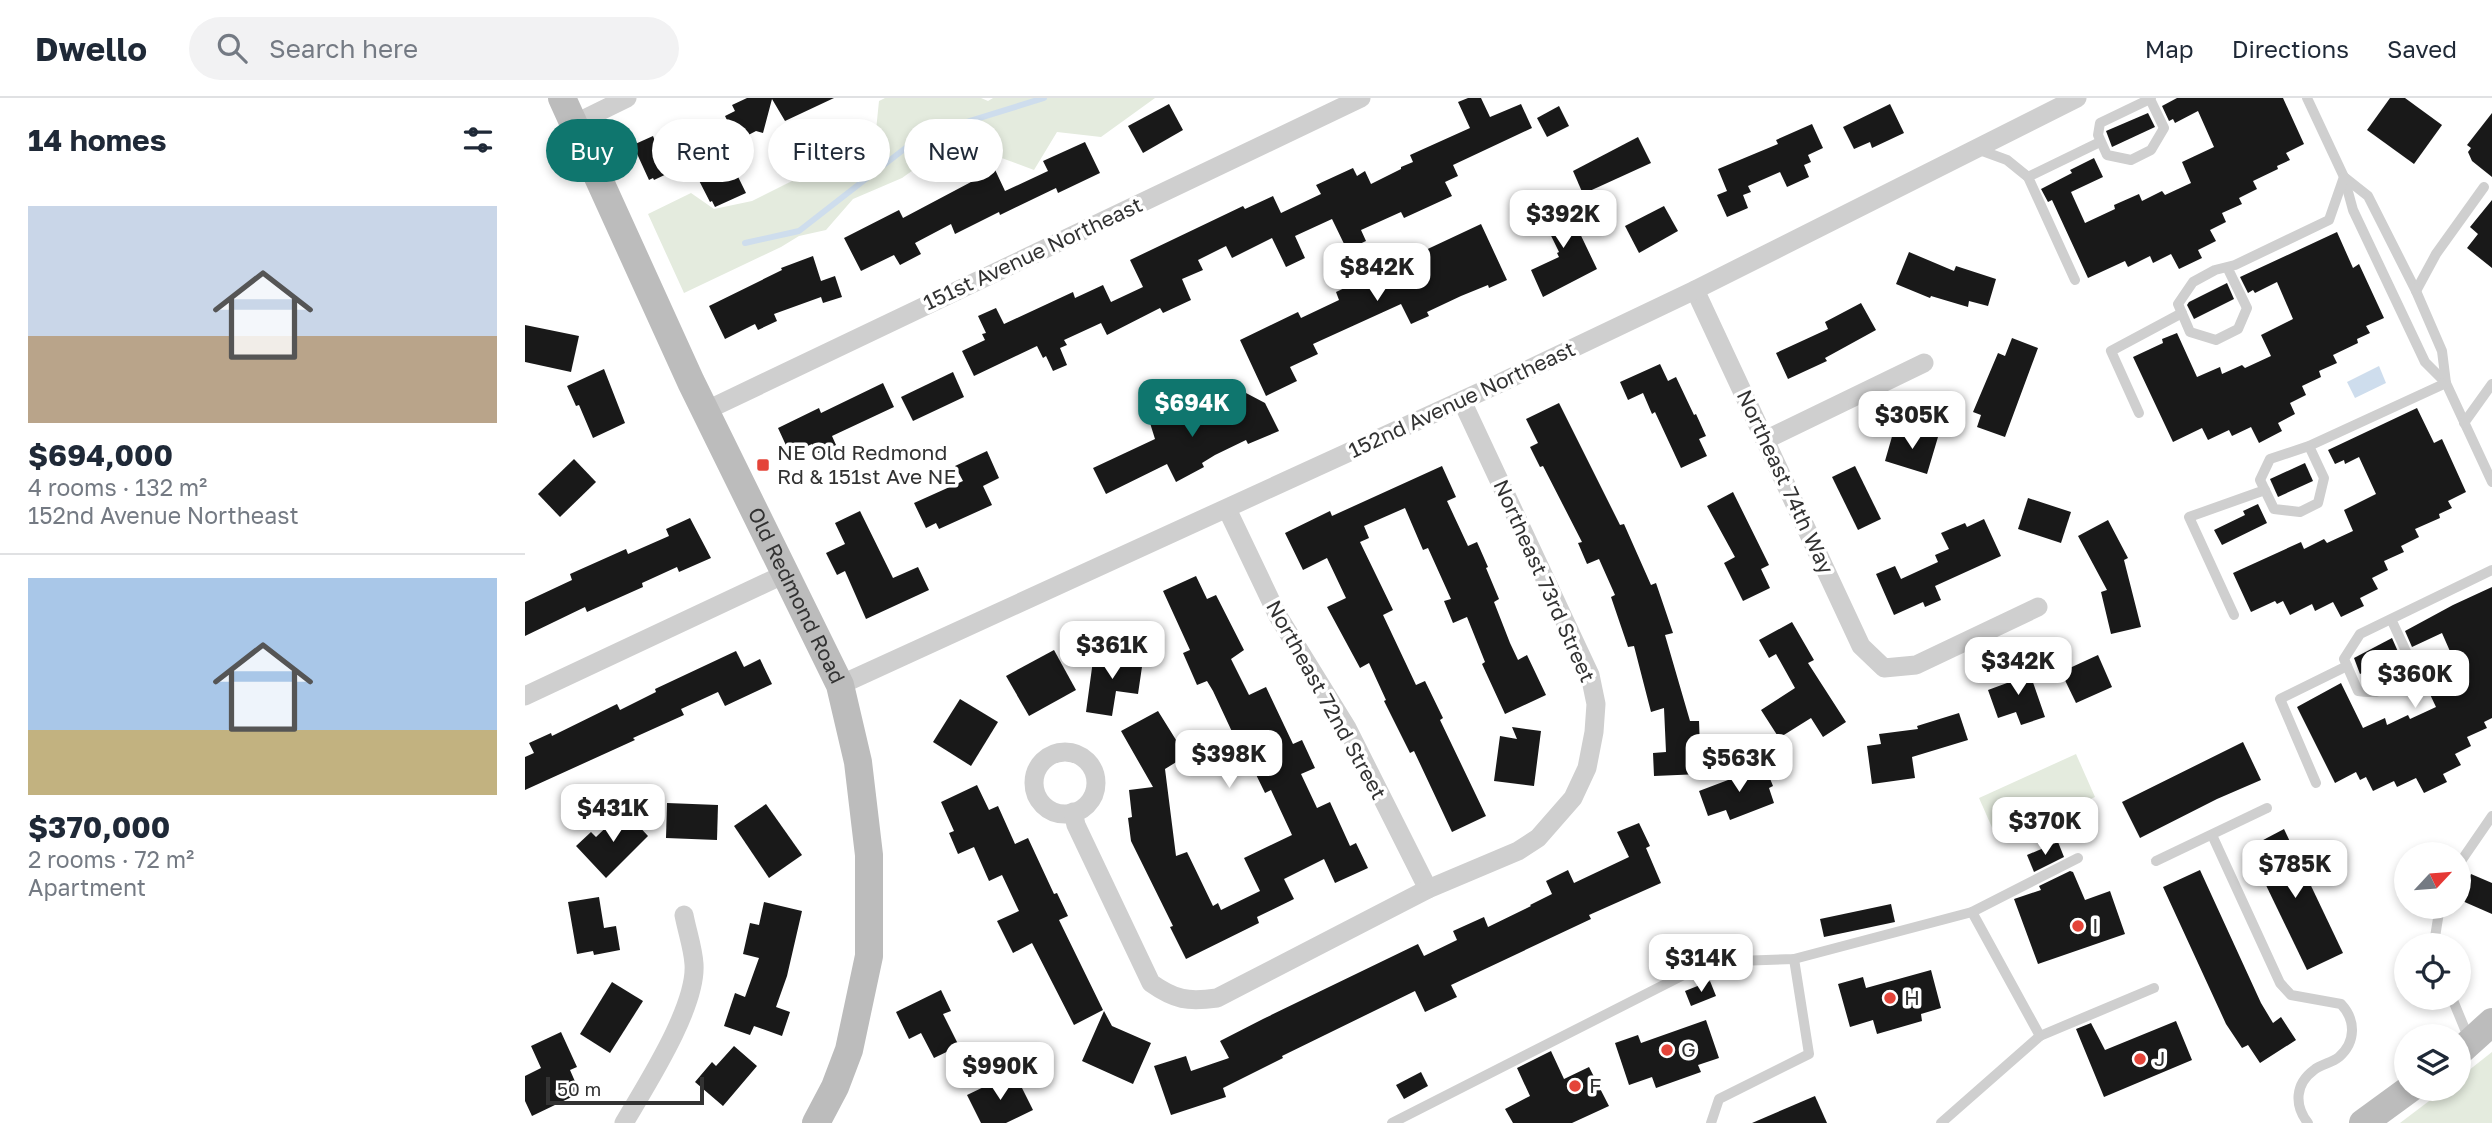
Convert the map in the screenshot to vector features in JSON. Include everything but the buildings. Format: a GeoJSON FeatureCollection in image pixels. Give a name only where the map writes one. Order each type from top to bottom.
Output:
{"type":"FeatureCollection","features":[{"type":"Feature","properties":{"kind":"main road","name":"Old Redmond Road"},"geometry":{"type":"LineString","coordinates":[[562,98],[572,119]]}},
{"type":"Feature","properties":{"kind":"main road","name":"Old Redmond Road"},"geometry":{"type":"LineString","coordinates":[[600,182],[705,411],[841,685],[858,762],[869,855],[869,956],[849,1050],[835,1087],[816,1123]]}},
{"type":"Feature","properties":{"kind":"main road"},"geometry":{"type":"LineString","coordinates":[[2471,1041],[2492,1022]]}},
{"type":"Feature","properties":{"kind":"main road"},"geometry":{"type":"LineString","coordinates":[[2363,1123],[2394,1100]]}},
{"type":"Feature","properties":{"kind":"street"},"geometry":{"type":"LineString","coordinates":[[584,119],[627,98]]}},
{"type":"Feature","properties":{"kind":"street","name":"151st Avenue Northeast"},"geometry":{"type":"LineString","coordinates":[[705,411],[1361,98]]}},
{"type":"Feature","properties":{"kind":"street","name":"152nd Avenue Northeast"},"geometry":{"type":"LineString","coordinates":[[841,685],[1462,401],[1695,290],[2077,98]]}},
{"type":"Feature","properties":{"kind":"street","name":"Northeast 74th Way"},"geometry":{"type":"LineString","coordinates":[[1695,290],[1861,646],[1884,668],[1916,665],[2038,607]]}},
{"type":"Feature","properties":{"kind":"street"},"geometry":{"type":"LineString","coordinates":[[1765,440],[1924,363]]}},
{"type":"Feature","properties":{"kind":"street","name":"Northeast 73rd Street"},"geometry":{"type":"LineString","coordinates":[[1073,812],[1076,825],[1151,983],[1168,995],[1192,1001],[1217,998],[1428,889],[1518,851],[1538,838],[1573,798],[1587,768],[1596,704],[1590,675],[1462,401]]}},
{"type":"Feature","properties":{"kind":"street","name":"Northeast 72nd Street"},"geometry":{"type":"LineString","coordinates":[[1227,509],[1278,616],[1347,727],[1428,889]]}},
{"type":"Feature","properties":{"kind":"street"},"geometry":{"type":"LineString","coordinates":[[525,696],[785,573]]}},
{"type":"Feature","properties":{"kind":"street"},"geometry":{"type":"LineString","coordinates":[[624,1123],[662,1058],[686,1006],[694,966],[684,915]]}},
{"type":"Feature","properties":{"kind":"lane"},"geometry":{"type":"LineString","coordinates":[[2151,98],[2164,128],[2151,150],[2131,160],[2107,155],[2098,135],[2100,123],[2151,98]]}},
{"type":"Feature","properties":{"kind":"lane"},"geometry":{"type":"LineString","coordinates":[[2311,99],[2344,177],[2353,211],[2425,362],[2446,383]]}},
{"type":"Feature","properties":{"kind":"lane"},"geometry":{"type":"LineString","coordinates":[[2028,177],[2100,142]]}},
{"type":"Feature","properties":{"kind":"lane"},"geometry":{"type":"LineString","coordinates":[[1977,149],[2007,160],[2028,177],[2075,280]]}},
{"type":"Feature","properties":{"kind":"lane"},"geometry":{"type":"LineString","coordinates":[[2227,267],[2247,308],[2238,329],[2215,340],[2190,332],[2178,304],[2193,282],[2329,220],[2344,177]]}},
{"type":"Feature","properties":{"kind":"lane"},"geometry":{"type":"LineString","coordinates":[[2344,177],[2368,196],[2416,291],[2442,351],[2446,383],[2492,482]]}},
{"type":"Feature","properties":{"kind":"lane"},"geometry":{"type":"LineString","coordinates":[[2416,291],[2436,254],[2484,187]]}},
{"type":"Feature","properties":{"kind":"lane"},"geometry":{"type":"LineString","coordinates":[[2139,413],[2111,351],[2182,313]]}},
{"type":"Feature","properties":{"kind":"lane"},"geometry":{"type":"LineString","coordinates":[[2309,446],[2324,478],[2318,503],[2300,512],[2274,509],[2260,480],[2270,459],[2309,446],[2446,383]]}},
{"type":"Feature","properties":{"kind":"lane"},"geometry":{"type":"LineString","coordinates":[[2464,423],[2492,384]]}},
{"type":"Feature","properties":{"kind":"lane"},"geometry":{"type":"LineString","coordinates":[[2234,615],[2189,517],[2265,490]]}},
{"type":"Feature","properties":{"kind":"lane"},"geometry":{"type":"LineString","coordinates":[[2391,619],[2410,660],[2399,681],[2375,694],[2358,691],[2344,659],[2360,634],[2492,570]]}},
{"type":"Feature","properties":{"kind":"lane"},"geometry":{"type":"LineString","coordinates":[[2316,783],[2280,699],[2347,666]]}},
{"type":"Feature","properties":{"kind":"lane"},"geometry":{"type":"LineString","coordinates":[[2155,860],[2267,808]]}},
{"type":"Feature","properties":{"kind":"lane"},"geometry":{"type":"LineString","coordinates":[[2471,847],[2492,816]]}},
{"type":"Feature","properties":{"kind":"lane"},"geometry":{"type":"LineString","coordinates":[[2212,835],[2280,982],[2291,995],[2341,1003],[2351,1019],[2353,1033],[2338,1058],[2314,1069],[2302,1083],[2298,1104],[2308,1123]]}},
{"type":"Feature","properties":{"kind":"lane"},"geometry":{"type":"LineString","coordinates":[[1392,1123],[1709,962],[1794,958],[1972,912],[2078,858]]}},
{"type":"Feature","properties":{"kind":"lane"},"geometry":{"type":"LineString","coordinates":[[1972,912],[2040,1036]]}},
{"type":"Feature","properties":{"kind":"lane"},"geometry":{"type":"LineString","coordinates":[[1711,1123],[1719,1099],[1809,1054],[1794,958]]}},
{"type":"Feature","properties":{"kind":"lane"},"geometry":{"type":"LineString","coordinates":[[1941,1123],[2040,1036],[2154,988]]}},
{"type":"Feature","properties":{"kind":"shaded area"},"geometry":{"type":"Polygon","coordinates":[[[885,98],[981,98],[988,101],[993,98],[1155,98],[1101,137],[1057,132],[1034,170],[1003,158],[1003,119],[904,119],[904,177],[853,199],[826,230],[799,236],[684,293],[648,214],[691,193],[714,209],[752,201],[790,182],[890,182],[890,119],[877,119],[879,101],[885,98]]]}},
{"type":"Feature","properties":{"kind":"shaded area"},"geometry":{"type":"Polygon","coordinates":[[[2076,754],[2095,797],[1998,841],[1979,798],[2076,754]]]}},
{"type":"Feature","properties":{"kind":"shaded area"},"geometry":{"type":"Polygon","coordinates":[[[2492,1052],[2492,1123],[2400,1123],[2429,1101],[2471,1101],[2471,1069],[2492,1052]]]}},
{"type":"Feature","properties":{"kind":"water"},"geometry":{"type":"Polygon","coordinates":[[[2379,366],[2386,383],[2355,398],[2347,382],[2379,366]]]}},
{"type":"Feature","properties":{"kind":"waterway"},"geometry":{"type":"LineString","coordinates":[[745,243],[799,231],[921,136],[1044,98]]}},
{"type":"Feature","properties":{"kind":"place","name":"NE Old Redmond Rd & 151st Ave NE"},"geometry":{"type":"Point","coordinates":[763,465]}},
{"type":"Feature","properties":{"kind":"place","name":"I"},"geometry":{"type":"Point","coordinates":[2078,926]}},
{"type":"Feature","properties":{"kind":"place","name":"H"},"geometry":{"type":"Point","coordinates":[1890,998]}},
{"type":"Feature","properties":{"kind":"place","name":"G"},"geometry":{"type":"Point","coordinates":[1667,1050]}},
{"type":"Feature","properties":{"kind":"place","name":"J"},"geometry":{"type":"Point","coordinates":[2140,1059]}},
{"type":"Feature","properties":{"kind":"place","name":"F"},"geometry":{"type":"Point","coordinates":[1575,1086]}}]}
